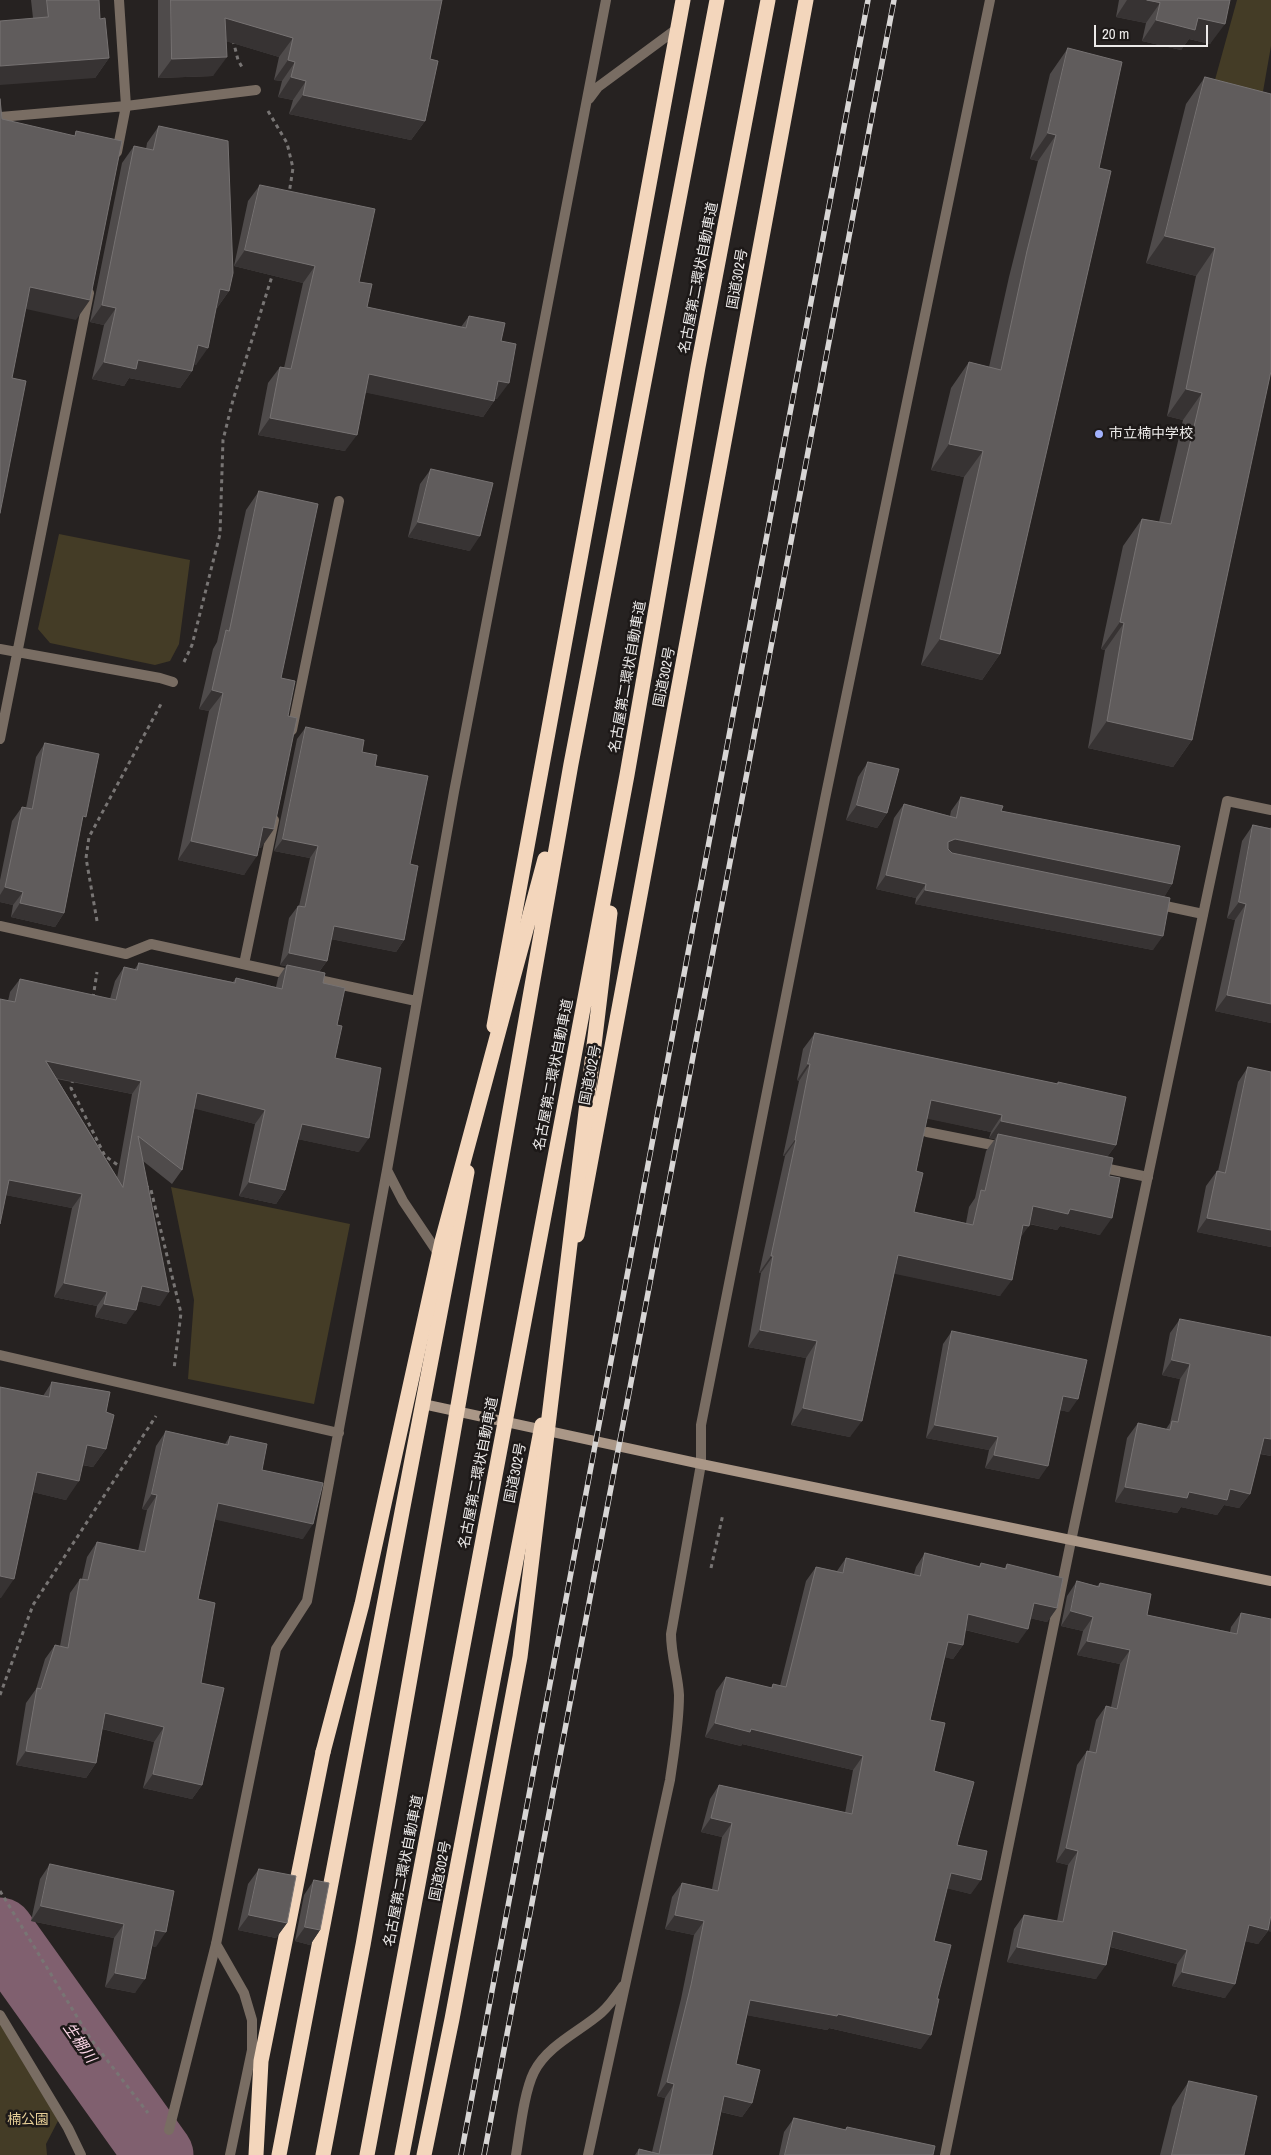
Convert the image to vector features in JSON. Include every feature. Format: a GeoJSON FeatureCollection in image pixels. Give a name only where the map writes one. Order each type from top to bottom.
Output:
{"type":"FeatureCollection","features":[{"type":"Feature","properties":{"kind":"highway"},"geometry":{"type":"LineString","coordinates":[[279,2155],[449,1269],[683,0]]}},
{"type":"Feature","properties":{"kind":"highway","name":"名古屋第二環状自動車道"},"geometry":{"type":"LineString","coordinates":[[323,2155],[366,1926],[571,764],[717,0]]}},
{"type":"Feature","properties":{"kind":"highway","name":"名古屋第二環状自動車道"},"geometry":{"type":"LineString","coordinates":[[367,2155],[627,775],[698,367],[768,0]]}},
{"type":"Feature","properties":{"kind":"highway","name":"国道302号"},"geometry":{"type":"LineString","coordinates":[[402,2155],[541,1430],[806,0]]}},
{"type":"Feature","properties":{"kind":"highway"},"geometry":{"type":"LineString","coordinates":[[256,2155],[262,2061],[323,1752],[362,1604],[442,1241],[571,764]]}},
{"type":"Feature","properties":{"kind":"highway"},"geometry":{"type":"LineString","coordinates":[[424,2155],[452,2019],[520,1657],[627,775]]}},
{"type":"Feature","properties":{"kind":"street"},"geometry":{"type":"LineString","coordinates":[[114,164],[126,106],[118,0]]}},
{"type":"Feature","properties":{"kind":"street"},"geometry":{"type":"LineString","coordinates":[[169,2130],[216,1944],[276,1649],[307,1601],[387,1170],[455,782],[606,0]]}},
{"type":"Feature","properties":{"kind":"street"},"geometry":{"type":"LineString","coordinates":[[588,2155],[670,1780],[678,1722],[679,1693],[671,1653],[671,1634],[701,1464],[700,1425],[825,799],[990,0]]}},
{"type":"Feature","properties":{"kind":"street"},"geometry":{"type":"LineString","coordinates":[[586,101],[598,86],[678,28]]}},
{"type":"Feature","properties":{"kind":"street"},"geometry":{"type":"LineString","coordinates":[[0,117],[126,106],[244,93],[256,90]]}},
{"type":"Feature","properties":{"kind":"street"},"geometry":{"type":"LineString","coordinates":[[0,738],[91,282]]}},
{"type":"Feature","properties":{"kind":"street"},"geometry":{"type":"LineString","coordinates":[[290,742],[339,501]]}},
{"type":"Feature","properties":{"kind":"street"},"geometry":{"type":"LineString","coordinates":[[0,649],[173,682]]}},
{"type":"Feature","properties":{"kind":"street"},"geometry":{"type":"LineString","coordinates":[[945,2155],[1227,801],[1271,810]]}},
{"type":"Feature","properties":{"kind":"street"},"geometry":{"type":"LineString","coordinates":[[244,964],[276,810]]}},
{"type":"Feature","properties":{"kind":"street"},"geometry":{"type":"LineString","coordinates":[[1146,902],[1204,914]]}},
{"type":"Feature","properties":{"kind":"street"},"geometry":{"type":"LineString","coordinates":[[0,926],[126,954],[151,944],[416,1001]]}},
{"type":"Feature","properties":{"kind":"street"},"geometry":{"type":"LineString","coordinates":[[927,1132],[1013,1150]]}},
{"type":"Feature","properties":{"kind":"street"},"geometry":{"type":"LineString","coordinates":[[1090,1166],[1148,1178]]}},
{"type":"Feature","properties":{"kind":"street"},"geometry":{"type":"LineString","coordinates":[[387,1170],[403,1200],[449,1269]]}},
{"type":"Feature","properties":{"kind":"street"},"geometry":{"type":"LineString","coordinates":[[0,1355],[170,1396],[339,1433]]}},
{"type":"Feature","properties":{"kind":"street"},"geometry":{"type":"LineString","coordinates":[[423,1404],[701,1464],[1271,1581]]}},
{"type":"Feature","properties":{"kind":"street"},"geometry":{"type":"LineString","coordinates":[[216,1944],[244,1993],[252,2020],[252,2050],[230,2155]]}},
{"type":"Feature","properties":{"kind":"street"},"geometry":{"type":"LineString","coordinates":[[516,2155],[534,2072],[543,2058],[560,2043],[601,2013],[614,1999],[627,1979]]}},
{"type":"Feature","properties":{"kind":"street"},"geometry":{"type":"LineString","coordinates":[[0,2015],[68,2128],[80,2155]]}},
{"type":"Feature","properties":{"kind":"path"},"geometry":{"type":"LineString","coordinates":[[234,32],[233,40],[238,60],[287,143],[293,168],[289,196]]}},
{"type":"Feature","properties":{"kind":"path"},"geometry":{"type":"LineString","coordinates":[[90,1007],[102,948],[86,858],[89,837],[192,645],[220,534],[223,440],[233,400],[274,270]]}},
{"type":"Feature","properties":{"kind":"path"},"geometry":{"type":"LineString","coordinates":[[75,1070],[71,1088],[105,1156],[128,1173]]}},
{"type":"Feature","properties":{"kind":"path"},"geometry":{"type":"LineString","coordinates":[[0,1695],[33,1605],[170,1396],[182,1313],[152,1190],[144,1184]]}},
{"type":"Feature","properties":{"kind":"path"},"geometry":{"type":"LineString","coordinates":[[0,1891],[90,2038],[154,2120],[169,2130]]}},
{"type":"Feature","properties":{"kind":"green space"},"geometry":{"type":"Polygon","coordinates":[[[1237,0],[1271,0],[1271,46],[1262,97],[1213,87],[1237,0]]]}},
{"type":"Feature","properties":{"kind":"green space"},"geometry":{"type":"Polygon","coordinates":[[[59,534],[190,560],[179,644],[170,661],[155,665],[50,643],[38,629],[59,534]]]}},
{"type":"Feature","properties":{"kind":"green space"},"geometry":{"type":"Polygon","coordinates":[[[171,1187],[350,1224],[314,1404],[188,1379],[194,1300],[171,1187]]]}},
{"type":"Feature","properties":{"kind":"green space","name":"楠公園"},"geometry":{"type":"Polygon","coordinates":[[[0,2022],[59,2119],[46,2144],[47,2155],[0,2155],[0,2022]]]}},
{"type":"Feature","properties":{"kind":"building"},"geometry":{"type":"Polygon","coordinates":[[[47,0],[99,0],[100,19],[105,18],[109,58],[0,66],[0,21],[48,17],[47,0]]]}},
{"type":"Feature","properties":{"kind":"building"},"geometry":{"type":"Polygon","coordinates":[[[171,0],[442,0],[430,59],[438,61],[425,121],[303,95],[306,81],[291,77],[295,62],[288,60],[293,38],[225,18],[227,57],[172,59],[171,0]]]}},
{"type":"Feature","properties":{"kind":"building"},"geometry":{"type":"Polygon","coordinates":[[[1147,0],[1230,0],[1225,24],[1198,18],[1195,30],[1156,20],[1160,3],[1147,0]]]}},
{"type":"Feature","properties":{"kind":"building"},"geometry":{"type":"Polygon","coordinates":[[[1068,48],[1122,62],[1099,168],[1111,171],[1000,654],[940,639],[983,451],[949,444],[969,362],[1001,370],[1027,251],[1056,135],[1048,133],[1068,48]]]}},
{"type":"Feature","properties":{"kind":"building"},"geometry":{"type":"Polygon","coordinates":[[[1205,77],[1271,94],[1271,371],[1192,740],[1107,721],[1124,623],[1120,622],[1142,519],[1171,524],[1202,393],[1186,389],[1215,248],[1165,236],[1205,77]]]}},
{"type":"Feature","properties":{"kind":"building"},"geometry":{"type":"Polygon","coordinates":[[[0,99],[2,119],[75,136],[76,131],[122,141],[90,300],[30,287],[12,378],[26,381],[0,513],[0,99]]]}},
{"type":"Feature","properties":{"kind":"building"},"geometry":{"type":"Polygon","coordinates":[[[159,126],[228,141],[233,273],[229,291],[220,289],[208,348],[198,345],[192,371],[138,360],[136,369],[104,362],[116,308],[102,305],[134,146],[153,150],[159,126]]]}},
{"type":"Feature","properties":{"kind":"building"},"geometry":{"type":"Polygon","coordinates":[[[260,185],[375,209],[359,282],[372,284],[367,307],[466,328],[469,316],[505,323],[501,341],[516,344],[509,383],[498,381],[494,401],[369,374],[357,435],[270,418],[280,367],[291,369],[315,266],[245,250],[260,185]]]}},
{"type":"Feature","properties":{"kind":"building"},"geometry":{"type":"Polygon","coordinates":[[[431,469],[493,483],[480,536],[418,522],[431,469]]]}},
{"type":"Feature","properties":{"kind":"building"},"geometry":{"type":"Polygon","coordinates":[[[259,491],[318,504],[281,678],[295,681],[288,716],[297,718],[274,829],[263,827],[257,856],[191,841],[223,693],[212,690],[226,630],[229,631],[259,491]]]}},
{"type":"Feature","properties":{"kind":"building"},"geometry":{"type":"Polygon","coordinates":[[[306,727],[364,740],[362,752],[377,755],[375,766],[428,776],[410,864],[418,866],[404,940],[334,926],[327,961],[289,953],[298,906],[305,907],[318,846],[283,839],[306,727]]]}},
{"type":"Feature","properties":{"kind":"building"},"geometry":{"type":"Polygon","coordinates":[[[45,743],[99,754],[86,817],[83,816],[64,913],[20,903],[23,892],[5,887],[22,807],[32,809],[45,743]]]}},
{"type":"Feature","properties":{"kind":"building"},"geometry":{"type":"Polygon","coordinates":[[[868,762],[899,769],[887,813],[857,805],[868,762]]]}},
{"type":"Feature","properties":{"kind":"building"},"geometry":{"type":"Polygon","coordinates":[[[961,797],[1003,806],[1001,811],[1180,846],[1172,884],[955,839],[948,842],[948,849],[952,853],[1170,898],[1163,936],[925,890],[926,884],[886,875],[904,804],[956,818],[961,797]]]}},
{"type":"Feature","properties":{"kind":"building"},"geometry":{"type":"Polygon","coordinates":[[[1253,825],[1271,829],[1271,1004],[1227,995],[1246,904],[1239,902],[1253,825]]]}},
{"type":"Feature","properties":{"kind":"building"},"geometry":{"type":"Polygon","coordinates":[[[139,963],[235,983],[236,978],[282,989],[287,965],[325,973],[323,983],[345,988],[337,1025],[342,1026],[335,1058],[381,1068],[369,1138],[302,1124],[285,1190],[249,1182],[265,1110],[197,1093],[182,1170],[138,1136],[169,1292],[142,1286],[136,1310],[104,1304],[107,1292],[64,1283],[82,1194],[9,1180],[0,1224],[0,999],[15,1002],[20,979],[116,1000],[124,967],[137,970],[139,963]],[[46,1061],[123,1187],[141,1081],[46,1061]]]}},
{"type":"Feature","properties":{"kind":"building"},"geometry":{"type":"Polygon","coordinates":[[[815,1033],[1126,1097],[1116,1145],[1001,1121],[1002,1115],[931,1100],[916,1171],[923,1173],[914,1212],[973,1225],[981,1190],[985,1191],[998,1134],[1113,1158],[1109,1176],[1120,1178],[1112,1218],[1070,1209],[1068,1214],[1033,1206],[1029,1226],[1023,1225],[1012,1280],[898,1255],[862,1421],[803,1408],[817,1341],[760,1330],[773,1256],[771,1256],[796,1140],[815,1033]]]}},
{"type":"Feature","properties":{"kind":"building"},"geometry":{"type":"Polygon","coordinates":[[[1248,1067],[1271,1072],[1271,1230],[1207,1218],[1217,1171],[1225,1173],[1248,1067]]]}},
{"type":"Feature","properties":{"kind":"building"},"geometry":{"type":"Polygon","coordinates":[[[1180,1319],[1271,1337],[1271,1439],[1264,1438],[1250,1494],[1230,1489],[1227,1500],[1189,1492],[1187,1498],[1125,1487],[1138,1423],[1170,1430],[1172,1421],[1178,1422],[1190,1364],[1172,1360],[1180,1319]]]}},
{"type":"Feature","properties":{"kind":"building"},"geometry":{"type":"Polygon","coordinates":[[[952,1331],[1087,1360],[1078,1399],[1063,1396],[1048,1466],[994,1455],[998,1437],[935,1425],[952,1331]]]}},
{"type":"Feature","properties":{"kind":"building"},"geometry":{"type":"Polygon","coordinates":[[[52,1382],[110,1392],[106,1412],[114,1415],[106,1449],[87,1445],[79,1481],[37,1472],[14,1579],[0,1576],[0,1387],[49,1397],[52,1382]]]}},
{"type":"Feature","properties":{"kind":"building"},"geometry":{"type":"Polygon","coordinates":[[[166,1431],[228,1445],[230,1436],[267,1444],[262,1470],[323,1483],[313,1524],[218,1503],[198,1599],[215,1603],[201,1683],[224,1688],[202,1785],[153,1774],[164,1727],[105,1713],[96,1763],[26,1751],[37,1688],[41,1689],[55,1645],[68,1648],[80,1579],[88,1580],[97,1542],[145,1552],[157,1495],[152,1494],[166,1431]]]}},
{"type":"Feature","properties":{"kind":"building"},"geometry":{"type":"Polygon","coordinates":[[[925,1553],[980,1567],[981,1563],[1006,1569],[1007,1564],[1063,1578],[1057,1608],[1034,1603],[1028,1629],[968,1614],[963,1645],[948,1642],[930,1720],[945,1723],[934,1771],[974,1782],[957,1845],[987,1851],[981,1880],[951,1873],[934,1941],[951,1945],[937,1999],[939,1999],[931,2035],[838,2014],[837,2016],[750,2000],[736,2064],[760,2070],[752,2103],[724,2096],[712,2155],[638,2155],[639,2149],[659,2154],[674,2084],[667,2082],[691,1985],[704,1921],[675,1915],[682,1883],[718,1891],[732,1823],[711,1818],[719,1785],[852,1814],[863,1756],[751,1729],[750,1732],[715,1723],[726,1677],[772,1688],[773,1684],[786,1687],[816,1567],[843,1573],[846,1558],[920,1576],[925,1553]]]}},
{"type":"Feature","properties":{"kind":"building"},"geometry":{"type":"Polygon","coordinates":[[[1077,1581],[1099,1587],[1100,1583],[1151,1594],[1147,1615],[1237,1634],[1241,1613],[1271,1619],[1271,1915],[1268,1930],[1249,1925],[1235,1984],[1182,1972],[1187,1950],[1113,1931],[1106,1965],[1017,1947],[1024,1915],[1063,1922],[1078,1851],[1066,1848],[1087,1751],[1096,1753],[1106,1706],[1117,1709],[1130,1650],[1087,1641],[1093,1617],[1071,1611],[1077,1581]]]}},
{"type":"Feature","properties":{"kind":"building"},"geometry":{"type":"Polygon","coordinates":[[[50,1864],[174,1891],[166,1932],[155,1930],[145,1979],[115,1973],[124,1924],[41,1906],[50,1864]]]}},
{"type":"Feature","properties":{"kind":"building"},"geometry":{"type":"Polygon","coordinates":[[[259,1869],[296,1876],[287,1923],[249,1915],[259,1869]]]}},
{"type":"Feature","properties":{"kind":"building"},"geometry":{"type":"Polygon","coordinates":[[[314,1880],[329,1883],[320,1930],[305,1927],[314,1880]]]}},
{"type":"Feature","properties":{"kind":"building"},"geometry":{"type":"Polygon","coordinates":[[[1189,2081],[1257,2096],[1244,2155],[1172,2155],[1189,2081]]]}},
{"type":"Feature","properties":{"kind":"building"},"geometry":{"type":"Polygon","coordinates":[[[794,2118],[846,2130],[847,2127],[935,2146],[933,2155],[785,2155],[794,2118]]]}},
{"type":"Feature","properties":{"kind":"waterway","name":"生棚川"},"geometry":{"type":"LineString","coordinates":[[0,1932],[159,2155]]}},
{"type":"Feature","properties":{"kind":"railway"},"geometry":{"type":"LineString","coordinates":[[461,2155],[868,0]]}},
{"type":"Feature","properties":{"kind":"railway"},"geometry":{"type":"LineString","coordinates":[[484,2155],[894,0]]}},
{"type":"Feature","properties":{"kind":"place","name":"市立楠中学校"},"geometry":{"type":"Point","coordinates":[1099,434]}}]}
